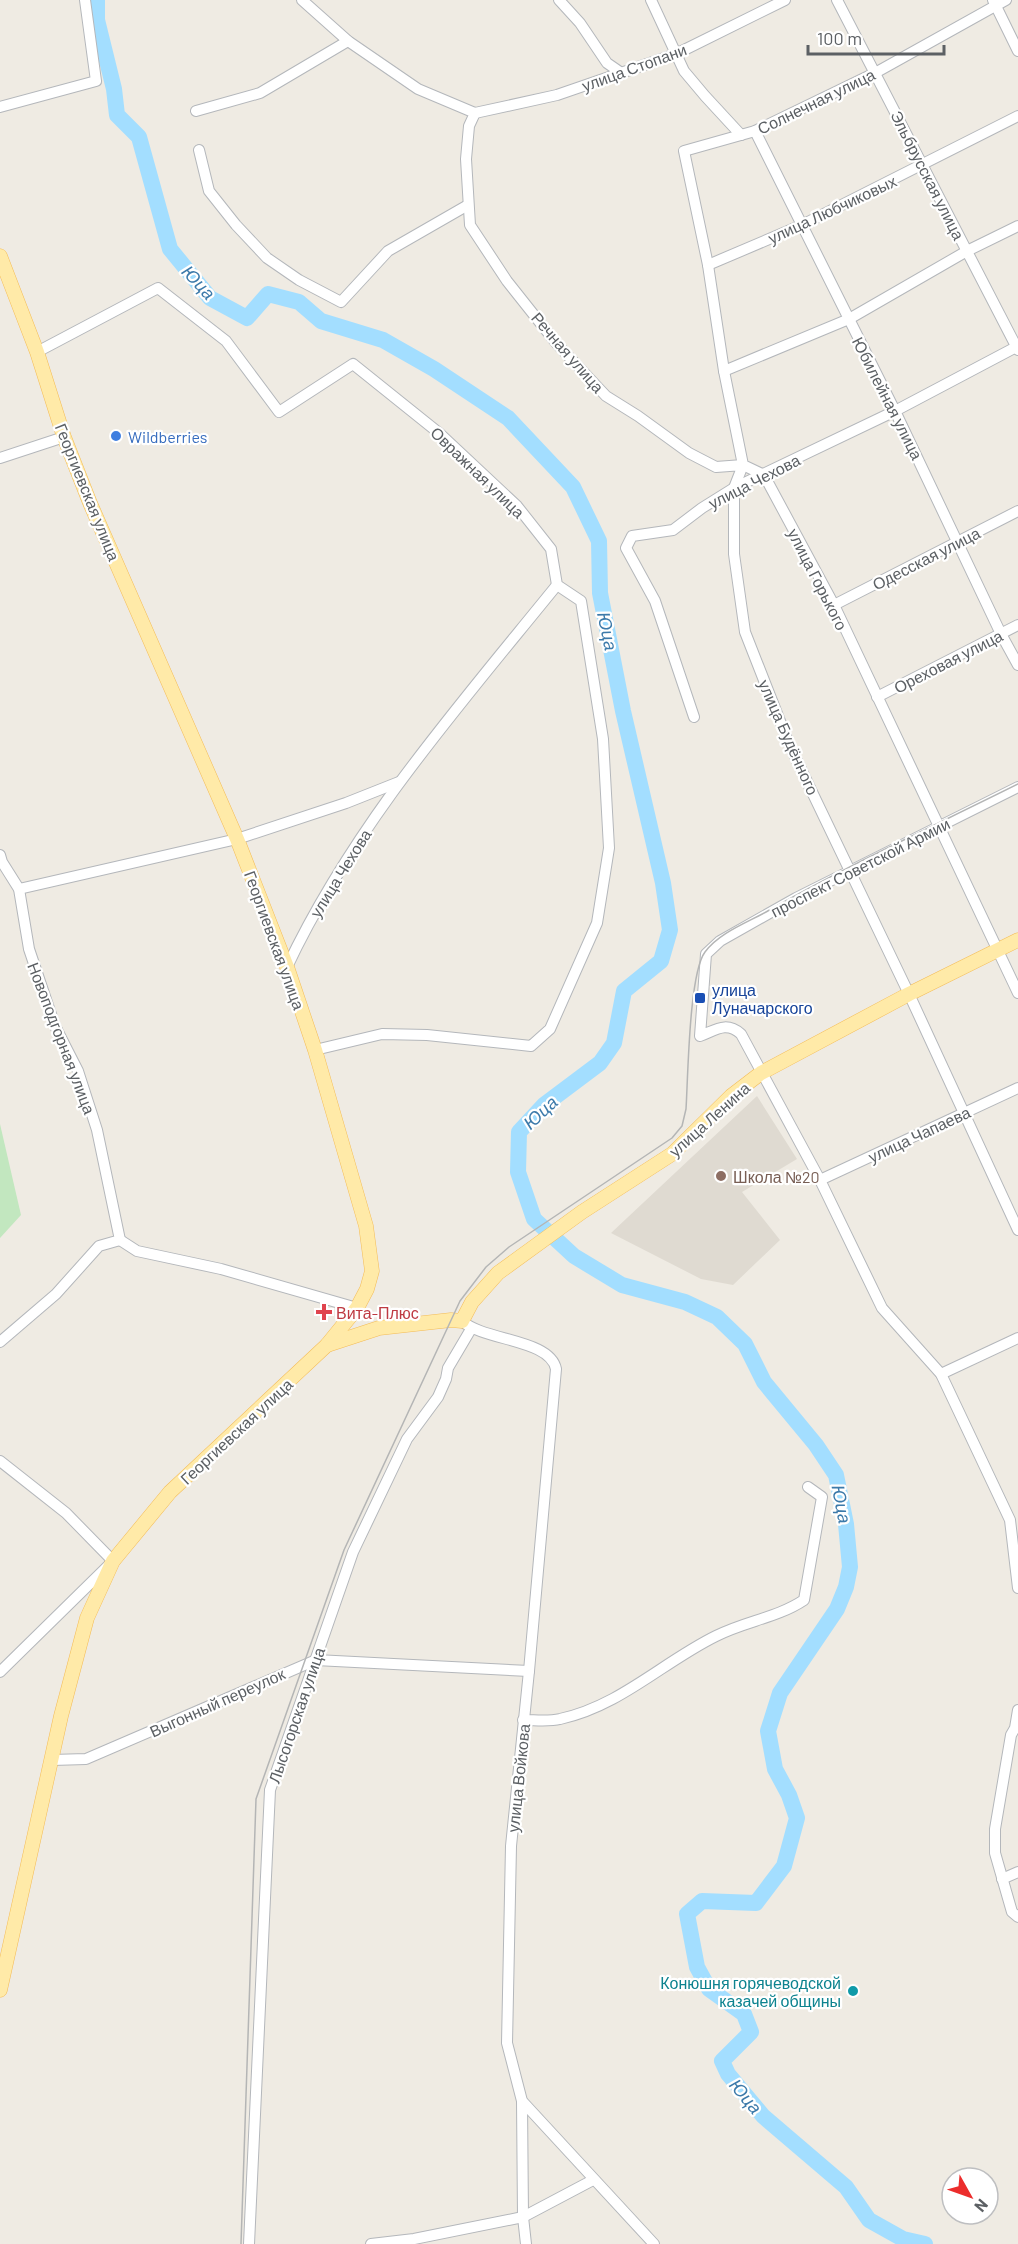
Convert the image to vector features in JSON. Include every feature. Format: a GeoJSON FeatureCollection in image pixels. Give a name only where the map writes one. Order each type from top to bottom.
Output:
{"type":"FeatureCollection","features":[{"type":"Feature","properties":{"kind":"main road","name":"Георгиевская улица"},"geometry":{"type":"LineString","coordinates":[[0,256],[37,352],[64,437],[90,503],[237,839],[287,967],[315,1050],[366,1226],[371,1257],[371,1277],[357,1308],[327,1345],[170,1492],[113,1561],[87,1618],[61,1716],[0,1990]]}},
{"type":"Feature","properties":{"kind":"main road","name":"улица Ленина"},"geometry":{"type":"LineString","coordinates":[[467,1325],[472,1302],[498,1274],[526,1251],[582,1212],[672,1154],[731,1096],[761,1073],[909,993],[1018,940]]}},
{"type":"Feature","properties":{"kind":"main road"},"geometry":{"type":"LineString","coordinates":[[357,1308],[365,1320],[379,1328]]}},
{"type":"Feature","properties":{"kind":"main road"},"geometry":{"type":"LineString","coordinates":[[327,1345],[379,1328],[451,1320],[467,1325]]}},
{"type":"Feature","properties":{"kind":"street"},"geometry":{"type":"LineString","coordinates":[[0,107],[96,81],[85,0]]}},
{"type":"Feature","properties":{"kind":"street"},"geometry":{"type":"LineString","coordinates":[[302,0],[348,41],[418,89],[475,113]]}},
{"type":"Feature","properties":{"kind":"street"},"geometry":{"type":"LineString","coordinates":[[559,0],[580,23],[607,63],[620,72]]}},
{"type":"Feature","properties":{"kind":"street"},"geometry":{"type":"LineString","coordinates":[[651,0],[684,70],[741,135]]}},
{"type":"Feature","properties":{"kind":"street","name":"улица Стопани"},"geometry":{"type":"LineString","coordinates":[[475,113],[557,95],[675,54],[785,0]]}},
{"type":"Feature","properties":{"kind":"street","name":"Эльбрусская улица"},"geometry":{"type":"LineString","coordinates":[[837,0],[1018,348]]}},
{"type":"Feature","properties":{"kind":"street","name":"Солнечная улица"},"geometry":{"type":"LineString","coordinates":[[708,265],[684,151],[755,131],[874,73],[994,3],[1006,0]]}},
{"type":"Feature","properties":{"kind":"street"},"geometry":{"type":"LineString","coordinates":[[994,3],[1018,51]]}},
{"type":"Feature","properties":{"kind":"street"},"geometry":{"type":"LineString","coordinates":[[196,111],[260,93],[348,41]]}},
{"type":"Feature","properties":{"kind":"street","name":"Речная улица"},"geometry":{"type":"LineString","coordinates":[[475,113],[470,126],[466,159],[470,225],[507,281],[557,344],[606,396],[689,453],[716,467],[743,465]]}},
{"type":"Feature","properties":{"kind":"street","name":"улица Любчиковых"},"geometry":{"type":"LineString","coordinates":[[708,265],[802,225],[1018,116]]}},
{"type":"Feature","properties":{"kind":"street","name":"Юбилейная улица"},"geometry":{"type":"LineString","coordinates":[[755,131],[895,411],[1018,665]]}},
{"type":"Feature","properties":{"kind":"street"},"geometry":{"type":"LineString","coordinates":[[200,150],[209,191],[236,225],[267,258],[299,280],[341,302],[388,251],[468,205]]}},
{"type":"Feature","properties":{"kind":"street"},"geometry":{"type":"LineString","coordinates":[[724,371],[849,319],[967,251],[1018,226]]}},
{"type":"Feature","properties":{"kind":"street"},"geometry":{"type":"LineString","coordinates":[[708,265],[724,371],[743,465],[764,475]]}},
{"type":"Feature","properties":{"kind":"street","name":"Овражная улица"},"geometry":{"type":"LineString","coordinates":[[37,352],[158,288],[226,341],[279,412],[353,363],[439,433],[517,506],[551,549],[556,585]]}},
{"type":"Feature","properties":{"kind":"street","name":"улица Чехова"},"geometry":{"type":"LineString","coordinates":[[694,717],[655,601],[627,548],[632,536],[673,530],[734,488],[895,411],[1018,348]]}},
{"type":"Feature","properties":{"kind":"street"},"geometry":{"type":"LineString","coordinates":[[0,458],[64,437]]}},
{"type":"Feature","properties":{"kind":"street","name":"улица Будённого"},"geometry":{"type":"LineString","coordinates":[[743,465],[734,488],[734,554],[745,632],[789,744],[909,993],[1018,1230]]}},
{"type":"Feature","properties":{"kind":"street","name":"улица Горького"},"geometry":{"type":"LineString","coordinates":[[764,475],[834,605],[1018,993]]}},
{"type":"Feature","properties":{"kind":"street","name":"Одесская улица"},"geometry":{"type":"LineString","coordinates":[[834,605],[1018,511]]}},
{"type":"Feature","properties":{"kind":"street"},"geometry":{"type":"LineString","coordinates":[[315,1050],[382,1034],[427,1035],[531,1046],[550,1029],[597,922],[609,848],[603,739],[581,601],[556,585]]}},
{"type":"Feature","properties":{"kind":"street","name":"улица Чехова"},"geometry":{"type":"LineString","coordinates":[[287,967],[330,883],[399,782],[556,585]]}},
{"type":"Feature","properties":{"kind":"street","name":"Ореховая улица"},"geometry":{"type":"LineString","coordinates":[[877,697],[1018,625]]}},
{"type":"Feature","properties":{"kind":"street","name":"улица Чехова"},"geometry":{"type":"LineString","coordinates":[[237,839],[346,803],[399,782]]}},
{"type":"Feature","properties":{"kind":"street","name":"проспект Советской Армии"},"geometry":{"type":"LineString","coordinates":[[761,1073],[741,1034],[734,1027],[723,1027],[700,1036],[706,954],[720,941],[796,898],[1018,787]]}},
{"type":"Feature","properties":{"kind":"street"},"geometry":{"type":"LineString","coordinates":[[19,889],[237,839]]}},
{"type":"Feature","properties":{"kind":"street","name":"Новоподгорная улица"},"geometry":{"type":"LineString","coordinates":[[0,855],[19,889],[29,949],[55,1026],[78,1071],[97,1130],[120,1240]]}},
{"type":"Feature","properties":{"kind":"street"},"geometry":{"type":"LineString","coordinates":[[761,1073],[820,1180],[882,1308],[941,1374],[1010,1520],[1018,1588]]}},
{"type":"Feature","properties":{"kind":"street","name":"улица Чапаева"},"geometry":{"type":"LineString","coordinates":[[820,1180],[1018,1088]]}},
{"type":"Feature","properties":{"kind":"street"},"geometry":{"type":"LineString","coordinates":[[0,1342],[56,1293],[99,1246],[120,1240],[137,1251],[221,1269],[357,1308]]}},
{"type":"Feature","properties":{"kind":"street","name":"Лысогорская улица"},"geometry":{"type":"LineString","coordinates":[[249,2244],[270,1790],[353,1552],[407,1439],[438,1397],[467,1325]]}},
{"type":"Feature","properties":{"kind":"street","name":"улица Войкова"},"geometry":{"type":"LineString","coordinates":[[467,1325],[540,1351],[554,1361],[556,1369],[511,1846],[507,2043],[522,2101],[654,2244]]}},
{"type":"Feature","properties":{"kind":"street"},"geometry":{"type":"LineString","coordinates":[[941,1374],[1018,1338]]}},
{"type":"Feature","properties":{"kind":"street"},"geometry":{"type":"LineString","coordinates":[[0,1461],[66,1513],[113,1561]]}},
{"type":"Feature","properties":{"kind":"street"},"geometry":{"type":"LineString","coordinates":[[523,1720],[558,1720],[602,1706],[716,1636],[759,1619],[788,1611],[804,1600],[822,1497],[808,1487]]}},
{"type":"Feature","properties":{"kind":"street","name":"Георгиевская улица"},"geometry":{"type":"LineString","coordinates":[[0,1672],[113,1561]]}},
{"type":"Feature","properties":{"kind":"street","name":"Выгонный переулок"},"geometry":{"type":"LineString","coordinates":[[52,1760],[86,1759],[316,1660],[529,1671]]}},
{"type":"Feature","properties":{"kind":"street"},"geometry":{"type":"LineString","coordinates":[[1018,1710],[1015,1728],[1011,1735],[995,1828],[995,1853],[1012,1912],[1018,1917]]}},
{"type":"Feature","properties":{"kind":"street"},"geometry":{"type":"LineString","coordinates":[[1002,1879],[1018,1872]]}},
{"type":"Feature","properties":{"kind":"street"},"geometry":{"type":"LineString","coordinates":[[522,2101],[523,2217],[526,2244]]}},
{"type":"Feature","properties":{"kind":"street"},"geometry":{"type":"LineString","coordinates":[[371,2244],[414,2239],[523,2217],[593,2180]]}},
{"type":"Feature","properties":{"kind":"shaded area","name":"Школа №20"},"geometry":{"type":"Polygon","coordinates":[[[757,1096],[797,1159],[742,1192],[780,1240],[733,1285],[701,1279],[611,1233],[757,1096]]]}},
{"type":"Feature","properties":{"kind":"green space"},"geometry":{"type":"Polygon","coordinates":[[[0,1124],[21,1215],[0,1238],[0,1124]]]}},
{"type":"Feature","properties":{"kind":"waterway","name":"Юца"},"geometry":{"type":"LineString","coordinates":[[97,0],[97,20],[114,89],[117,115],[139,137],[170,249],[210,298],[247,318],[268,294],[299,302],[321,321],[383,340],[434,369],[508,418],[573,487],[599,541],[600,593],[623,711],[663,883],[670,930],[661,961],[624,991],[614,1043],[600,1063],[544,1105],[519,1132],[518,1172],[534,1219],[574,1256],[622,1285],[685,1302],[717,1317],[745,1344],[764,1382],[816,1445],[836,1475],[846,1524],[850,1567],[846,1587],[837,1609],[780,1693],[768,1731],[775,1769],[789,1795],[797,1818],[784,1866],[756,1903],[702,1901],[687,1914],[697,1967],[709,1989],[744,2014],[751,2032],[722,2061],[728,2074],[763,2116],[846,2187],[869,2220],[903,2239],[925,2244]]}},
{"type":"Feature","properties":{"kind":"tram line"},"geometry":{"type":"LineString","coordinates":[[241,2244],[256,1799],[344,1550],[460,1301],[486,1267],[509,1247],[672,1138],[682,1126],[686,1109],[692,1003],[700,964],[711,945],[733,929],[828,878],[1018,784]]}},
{"type":"Feature","properties":{"kind":"place","name":"Wildberries"},"geometry":{"type":"Point","coordinates":[116,436]}},
{"type":"Feature","properties":{"kind":"place","name":"улица Луначарского"},"geometry":{"type":"Point","coordinates":[700,998]}},
{"type":"Feature","properties":{"kind":"place","name":"Школа №20"},"geometry":{"type":"Point","coordinates":[721,1176]}},
{"type":"Feature","properties":{"kind":"place","name":"Вита-Плюс"},"geometry":{"type":"Point","coordinates":[324,1312]}},
{"type":"Feature","properties":{"kind":"place","name":"Конюшня горячеводской казачей общины"},"geometry":{"type":"Point","coordinates":[853,1991]}}]}
